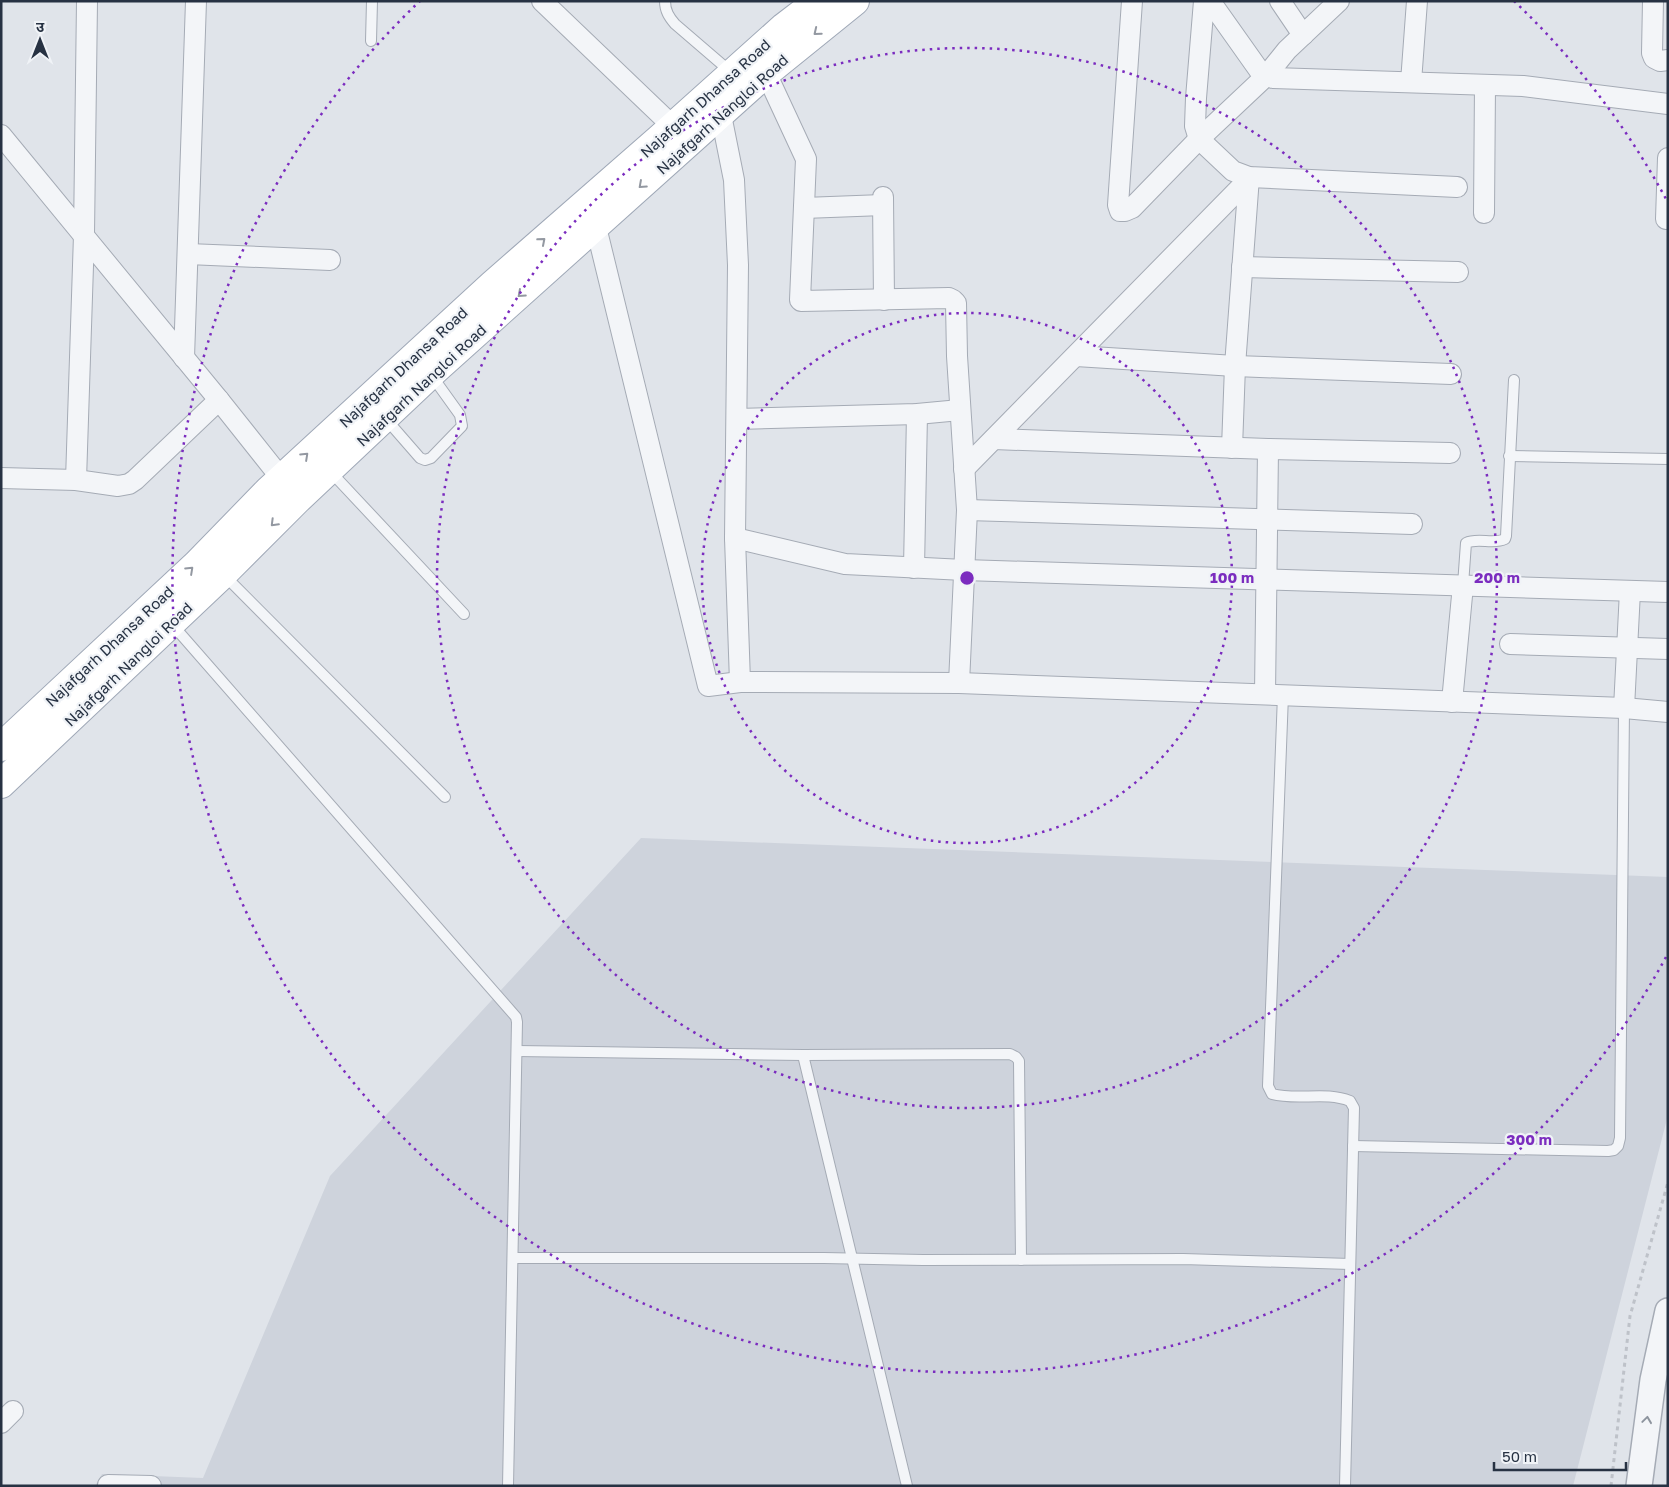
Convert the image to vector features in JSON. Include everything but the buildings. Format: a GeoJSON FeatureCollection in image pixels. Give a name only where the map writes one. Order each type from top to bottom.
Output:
{"type":"FeatureCollection","features":[{"type":"Feature","properties":{"kind":"main road","name":"Najafgarh Dhansa Road"},"geometry":{"type":"LineString","coordinates":[[713,106],[733,73],[784,27],[818,1]]}},
{"type":"Feature","properties":{"kind":"main road","name":"Najafgarh Nangloi Road"},"geometry":{"type":"LineString","coordinates":[[1,784],[162,614],[223,574],[329,470],[375,416],[431,375],[469,323],[596,227],[681,134],[713,106],[766,73],[855,1]]}},
{"type":"Feature","properties":{"kind":"main road","name":"Najafgarh Dhansa Road"},"geometry":{"type":"LineString","coordinates":[[1,748],[162,614],[197,564],[281,479],[375,416],[469,323],[681,134]]}},
{"type":"Feature","properties":{"kind":"street"},"geometry":{"type":"LineString","coordinates":[[76,480],[84,235],[87,1]]}},
{"type":"Feature","properties":{"kind":"street"},"geometry":{"type":"LineString","coordinates":[[184,358],[196,1]]}},
{"type":"Feature","properties":{"kind":"street"},"geometry":{"type":"LineString","coordinates":[[542,1],[681,134]]}},
{"type":"Feature","properties":{"kind":"street"},"geometry":{"type":"LineString","coordinates":[[1132,1],[1118,205],[1120,211],[1132,208],[1199,139],[1266,76],[1287,50],[1340,1]]}},
{"type":"Feature","properties":{"kind":"street"},"geometry":{"type":"LineString","coordinates":[[1204,1],[1195,126],[1199,139],[1232,171],[1249,179],[1457,186]]}},
{"type":"Feature","properties":{"kind":"street"},"geometry":{"type":"LineString","coordinates":[[1210,1],[1260,73],[1274,78],[1523,86],[1668,104]]}},
{"type":"Feature","properties":{"kind":"street"},"geometry":{"type":"LineString","coordinates":[[1280,1],[1303,35]]}},
{"type":"Feature","properties":{"kind":"street"},"geometry":{"type":"LineString","coordinates":[[1411,82],[1417,1]]}},
{"type":"Feature","properties":{"kind":"street"},"geometry":{"type":"LineString","coordinates":[[1653,1],[1652,53],[1654,58],[1660,61],[1668,60]]}},
{"type":"Feature","properties":{"kind":"street"},"geometry":{"type":"LineString","coordinates":[[766,73],[806,159],[800,300],[949,298],[956,303],[957,356],[967,510],[959,683]]}},
{"type":"Feature","properties":{"kind":"street"},"geometry":{"type":"LineString","coordinates":[[1484,213],[1485,85]]}},
{"type":"Feature","properties":{"kind":"street"},"geometry":{"type":"LineString","coordinates":[[713,106],[734,190],[738,265],[735,538],[740,682]]}},
{"type":"Feature","properties":{"kind":"street"},"geometry":{"type":"LineString","coordinates":[[1,135],[298,499]]}},
{"type":"Feature","properties":{"kind":"street"},"geometry":{"type":"LineString","coordinates":[[1666,219],[1668,158]]}},
{"type":"Feature","properties":{"kind":"street"},"geometry":{"type":"LineString","coordinates":[[1232,448],[1235,366],[1249,179]]}},
{"type":"Feature","properties":{"kind":"street"},"geometry":{"type":"LineString","coordinates":[[964,469],[1249,179]]}},
{"type":"Feature","properties":{"kind":"street"},"geometry":{"type":"LineString","coordinates":[[804,208],[883,201],[884,300]]}},
{"type":"Feature","properties":{"kind":"street"},"geometry":{"type":"LineString","coordinates":[[596,227],[708,686],[740,682],[959,683],[1624,708],[1668,712]]}},
{"type":"Feature","properties":{"kind":"street"},"geometry":{"type":"LineString","coordinates":[[188,254],[330,260]]}},
{"type":"Feature","properties":{"kind":"street"},"geometry":{"type":"LineString","coordinates":[[1242,267],[1458,272]]}},
{"type":"Feature","properties":{"kind":"street"},"geometry":{"type":"LineString","coordinates":[[1076,356],[1235,366],[1452,374]]}},
{"type":"Feature","properties":{"kind":"street"},"geometry":{"type":"LineString","coordinates":[[1,478],[76,480],[118,486],[129,484],[219,400]]}},
{"type":"Feature","properties":{"kind":"street"},"geometry":{"type":"LineString","coordinates":[[737,419],[917,414],[960,410]]}},
{"type":"Feature","properties":{"kind":"street"},"geometry":{"type":"LineString","coordinates":[[914,568],[917,414]]}},
{"type":"Feature","properties":{"kind":"street"},"geometry":{"type":"LineString","coordinates":[[994,439],[1232,448],[1450,453]]}},
{"type":"Feature","properties":{"kind":"street"},"geometry":{"type":"LineString","coordinates":[[1268,449],[1265,579],[1274,695]]}},
{"type":"Feature","properties":{"kind":"street"},"geometry":{"type":"LineString","coordinates":[[967,510],[1412,524]]}},
{"type":"Feature","properties":{"kind":"street"},"geometry":{"type":"LineString","coordinates":[[735,538],[832,562],[914,568],[1668,592]]}},
{"type":"Feature","properties":{"kind":"street"},"geometry":{"type":"LineString","coordinates":[[1452,702],[1463,585]]}},
{"type":"Feature","properties":{"kind":"street"},"geometry":{"type":"LineString","coordinates":[[1624,708],[1630,591]]}},
{"type":"Feature","properties":{"kind":"street"},"geometry":{"type":"LineString","coordinates":[[1510,644],[1668,649]]}},
{"type":"Feature","properties":{"kind":"street"},"geometry":{"type":"LineString","coordinates":[[1639,1486],[1653,1380],[1668,1311]]}},
{"type":"Feature","properties":{"kind":"street"},"geometry":{"type":"LineString","coordinates":[[108,1485],[152,1486]]}},
{"type":"Feature","properties":{"kind":"lane"},"geometry":{"type":"LineString","coordinates":[[371,41],[372,1]]}},
{"type":"Feature","properties":{"kind":"lane"},"geometry":{"type":"LineString","coordinates":[[665,1],[668,16],[675,24],[733,73]]}},
{"type":"Feature","properties":{"kind":"lane"},"geometry":{"type":"LineString","coordinates":[[375,416],[420,458],[425,460],[431,458],[462,426],[462,420],[431,375]]}},
{"type":"Feature","properties":{"kind":"lane"},"geometry":{"type":"LineString","coordinates":[[1463,585],[1466,543],[1474,540],[1500,541],[1505,539],[1506,536],[1514,380]]}},
{"type":"Feature","properties":{"kind":"lane"},"geometry":{"type":"LineString","coordinates":[[1510,456],[1668,460]]}},
{"type":"Feature","properties":{"kind":"lane"},"geometry":{"type":"LineString","coordinates":[[329,470],[464,614]]}},
{"type":"Feature","properties":{"kind":"lane"},"geometry":{"type":"LineString","coordinates":[[223,574],[446,797]]}},
{"type":"Feature","properties":{"kind":"lane"},"geometry":{"type":"LineString","coordinates":[[162,614],[513,1013],[517,1022],[508,1486]]}},
{"type":"Feature","properties":{"kind":"lane"},"geometry":{"type":"LineString","coordinates":[[1274,695],[1268,1086],[1272,1094],[1285,1097],[1340,1097],[1350,1101],[1354,1108],[1345,1486]]}},
{"type":"Feature","properties":{"kind":"lane"},"geometry":{"type":"LineString","coordinates":[[1353,1146],[1608,1151],[1614,1150],[1618,1146],[1620,1138],[1624,708]]}},
{"type":"Feature","properties":{"kind":"lane"},"geometry":{"type":"LineString","coordinates":[[517,1051],[1010,1054],[1016,1056],[1019,1061],[1021,1260]]}},
{"type":"Feature","properties":{"kind":"lane"},"geometry":{"type":"LineString","coordinates":[[803,1054],[907,1486]]}},
{"type":"Feature","properties":{"kind":"lane"},"geometry":{"type":"LineString","coordinates":[[512,1258],[1183,1260],[1350,1264]]}},
{"type":"Feature","properties":{"kind":"path"},"geometry":{"type":"LineString","coordinates":[[1611,1486],[1630,1316],[1668,1182]]}},
{"type":"Feature","properties":{"kind":"shaded area"},"geometry":{"type":"Polygon","coordinates":[[[641,838],[1668,877],[1668,1115],[1573,1486],[95,1486],[102,1474],[203,1478],[330,1176],[641,838]]]}}]}
